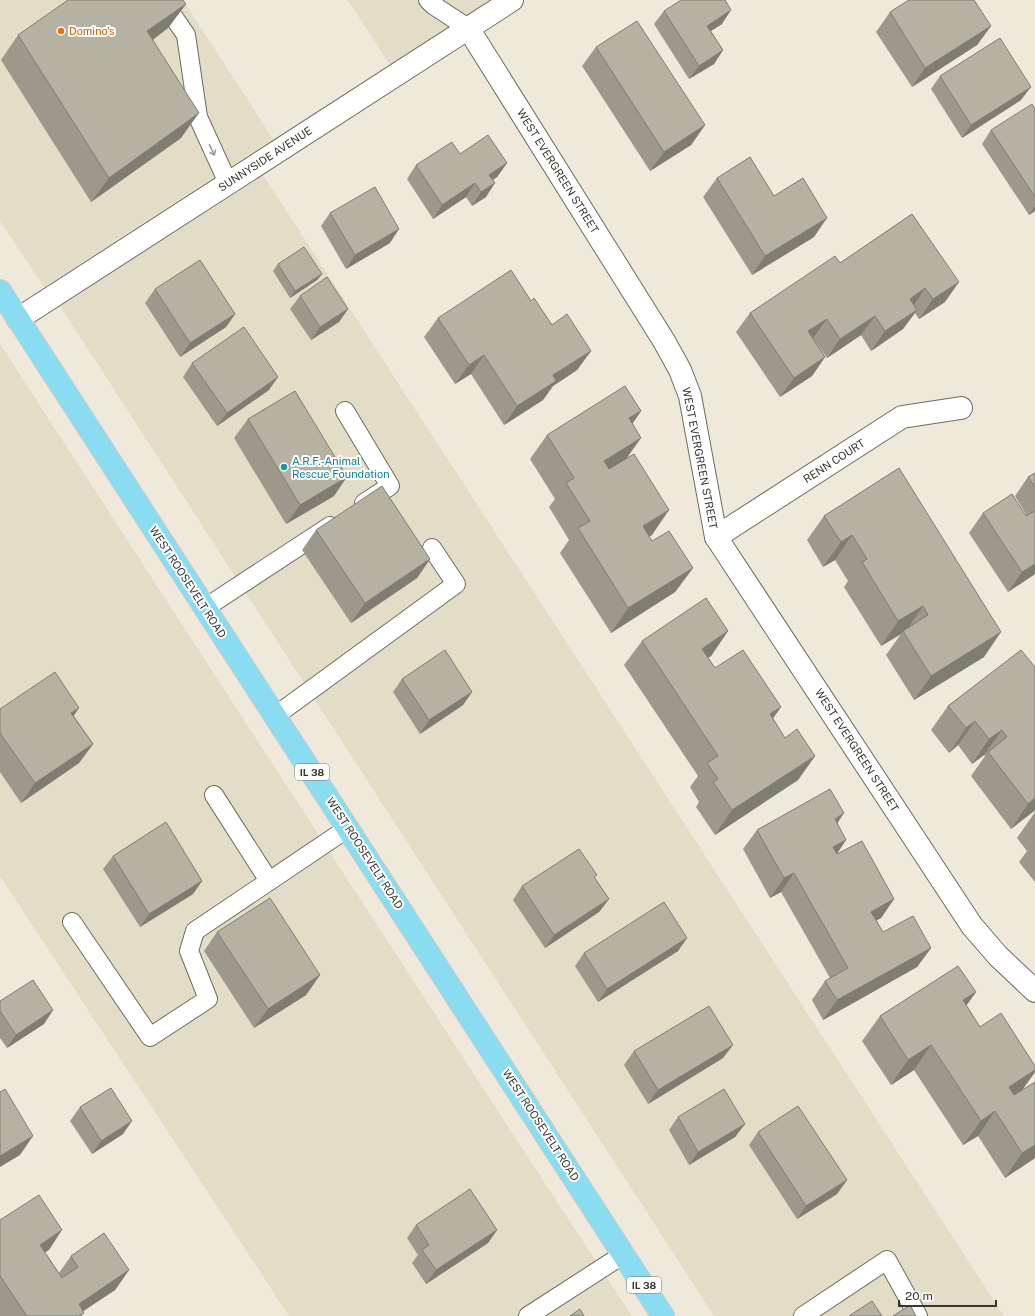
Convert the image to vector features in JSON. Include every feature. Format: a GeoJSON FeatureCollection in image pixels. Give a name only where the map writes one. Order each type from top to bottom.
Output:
{"type":"FeatureCollection","features":[{"type":"Feature","properties":{"kind":"main road","name":"WEST ROOSEVELT ROAD"},"geometry":{"type":"LineString","coordinates":[[0,291],[664,1316]]}},
{"type":"Feature","properties":{"kind":"street","name":"SUNNYSIDE AVENUE"},"geometry":{"type":"LineString","coordinates":[[18,319],[512,0]]}},
{"type":"Feature","properties":{"kind":"street","name":"WEST EVERGREEN STREET"},"geometry":{"type":"LineString","coordinates":[[468,28],[664,341],[680,370],[690,396],[716,537],[972,926],[998,956],[1035,992]]}},
{"type":"Feature","properties":{"kind":"street","name":"RENN COURT"},"geometry":{"type":"LineString","coordinates":[[716,537],[902,417],[961,408]]}},
{"type":"Feature","properties":{"kind":"lane"},"geometry":{"type":"LineString","coordinates":[[162,0],[186,35],[198,117],[228,183]]}},
{"type":"Feature","properties":{"kind":"lane"},"geometry":{"type":"LineString","coordinates":[[428,0],[468,28]]}},
{"type":"Feature","properties":{"kind":"lane"},"geometry":{"type":"LineString","coordinates":[[205,608],[390,486],[345,411]]}},
{"type":"Feature","properties":{"kind":"lane"},"geometry":{"type":"LineString","coordinates":[[275,716],[456,584],[432,548]]}},
{"type":"Feature","properties":{"kind":"lane"},"geometry":{"type":"LineString","coordinates":[[214,795],[269,881]]}},
{"type":"Feature","properties":{"kind":"lane"},"geometry":{"type":"LineString","coordinates":[[72,922],[150,1037],[208,1000],[189,951],[195,931],[348,828]]}},
{"type":"Feature","properties":{"kind":"lane"},"geometry":{"type":"LineString","coordinates":[[528,1316],[624,1254]]}},
{"type":"Feature","properties":{"kind":"lane"},"geometry":{"type":"LineString","coordinates":[[803,1316],[887,1260],[918,1316]]}},
{"type":"Feature","properties":{"kind":"shaded area"},"geometry":{"type":"Polygon","coordinates":[[[0,0],[183,0],[273,139],[44,287],[0,221],[0,0]]]}},
{"type":"Feature","properties":{"kind":"shaded area"},"geometry":{"type":"Polygon","coordinates":[[[348,0],[492,0],[390,65],[348,0]]]}},
{"type":"Feature","properties":{"kind":"shaded area"},"geometry":{"type":"Polygon","coordinates":[[[263,175],[1004,1316],[714,1316],[60,306],[263,175]]]}},
{"type":"Feature","properties":{"kind":"shaded area"},"geometry":{"type":"Polygon","coordinates":[[[0,344],[632,1316],[289,1316],[0,876],[0,344]]]}},
{"type":"Feature","properties":{"kind":"building"},"geometry":{"type":"Polygon","coordinates":[[[68,0],[183,0],[186,4],[147,31],[199,113],[109,178],[18,35],[68,0]]]}},
{"type":"Feature","properties":{"kind":"building"},"geometry":{"type":"Polygon","coordinates":[[[681,0],[725,0],[731,10],[707,26],[723,50],[699,66],[664,11],[681,0]]]}},
{"type":"Feature","properties":{"kind":"building"},"geometry":{"type":"Polygon","coordinates":[[[909,0],[974,0],[991,26],[925,68],[890,12],[909,0]]]}},
{"type":"Feature","properties":{"kind":"building"},"geometry":{"type":"Polygon","coordinates":[[[637,21],[705,125],[664,152],[596,47],[637,21]]]}},
{"type":"Feature","properties":{"kind":"building"},"geometry":{"type":"Polygon","coordinates":[[[1000,38],[1031,87],[971,125],[940,76],[1000,38]]]}},
{"type":"Feature","properties":{"kind":"building"},"geometry":{"type":"Polygon","coordinates":[[[1032,104],[1035,109],[1035,197],[991,130],[1032,104]]]}},
{"type":"Feature","properties":{"kind":"building"},"geometry":{"type":"Polygon","coordinates":[[[488,135],[507,163],[489,175],[495,183],[481,192],[475,183],[442,205],[416,165],[452,142],[460,154],[488,135]]]}},
{"type":"Feature","properties":{"kind":"building"},"geometry":{"type":"Polygon","coordinates":[[[750,157],[774,196],[803,178],[827,218],[765,256],[717,178],[750,157]]]}},
{"type":"Feature","properties":{"kind":"building"},"geometry":{"type":"Polygon","coordinates":[[[375,187],[399,229],[355,255],[330,213],[375,187]]]}},
{"type":"Feature","properties":{"kind":"building"},"geometry":{"type":"Polygon","coordinates":[[[912,214],[959,282],[933,299],[925,288],[910,299],[917,310],[885,331],[875,316],[840,339],[827,319],[808,331],[825,357],[794,378],[750,313],[835,256],[840,263],[912,214]]]}},
{"type":"Feature","properties":{"kind":"building"},"geometry":{"type":"Polygon","coordinates":[[[304,247],[322,274],[295,291],[278,264],[304,247]]]}},
{"type":"Feature","properties":{"kind":"building"},"geometry":{"type":"Polygon","coordinates":[[[200,260],[235,314],[190,343],[155,289],[200,260]]]}},
{"type":"Feature","properties":{"kind":"building"},"geometry":{"type":"Polygon","coordinates":[[[511,270],[531,301],[534,298],[552,325],[567,314],[591,351],[553,375],[556,381],[517,406],[484,355],[469,365],[438,318],[511,270]]]}},
{"type":"Feature","properties":{"kind":"building"},"geometry":{"type":"Polygon","coordinates":[[[327,277],[348,309],[320,327],[300,296],[327,277]]]}},
{"type":"Feature","properties":{"kind":"building"},"geometry":{"type":"Polygon","coordinates":[[[244,327],[278,377],[227,413],[192,363],[244,327]]]}},
{"type":"Feature","properties":{"kind":"building"},"geometry":{"type":"Polygon","coordinates":[[[625,386],[641,411],[629,418],[641,438],[604,461],[609,469],[634,454],[669,510],[643,526],[652,541],[669,531],[693,568],[628,608],[578,528],[590,521],[566,483],[574,478],[547,435],[625,386]]]}},
{"type":"Feature","properties":{"kind":"building"},"geometry":{"type":"Polygon","coordinates":[[[295,391],[347,477],[300,505],[248,419],[295,391]]]}},
{"type":"Feature","properties":{"kind":"building"},"geometry":{"type":"Polygon","coordinates":[[[899,468],[1001,632],[931,676],[903,631],[928,615],[923,606],[898,621],[862,562],[867,559],[852,535],[841,542],[824,516],[899,468]]]}},
{"type":"Feature","properties":{"kind":"building"},"geometry":{"type":"Polygon","coordinates":[[[1035,473],[1035,487],[1028,477],[1035,473]]]}},
{"type":"Feature","properties":{"kind":"building"},"geometry":{"type":"Polygon","coordinates":[[[382,486],[430,559],[365,603],[316,530],[382,486]]]}},
{"type":"Feature","properties":{"kind":"building"},"geometry":{"type":"Polygon","coordinates":[[[1012,494],[1026,516],[1035,511],[1035,564],[1022,572],[983,513],[1012,494]]]}},
{"type":"Feature","properties":{"kind":"building"},"geometry":{"type":"Polygon","coordinates":[[[706,598],[728,631],[702,649],[715,668],[743,650],[781,707],[770,714],[785,738],[797,729],[815,756],[732,810],[713,782],[718,779],[707,763],[718,756],[642,641],[706,598]]]}},
{"type":"Feature","properties":{"kind":"building"},"geometry":{"type":"Polygon","coordinates":[[[445,650],[472,692],[429,720],[402,679],[445,650]]]}},
{"type":"Feature","properties":{"kind":"building"},"geometry":{"type":"Polygon","coordinates":[[[1021,650],[1035,667],[1035,798],[1028,804],[988,752],[1007,737],[1002,730],[989,739],[975,721],[966,728],[948,706],[1021,650]]]}},
{"type":"Feature","properties":{"kind":"building"},"geometry":{"type":"Polygon","coordinates":[[[55,672],[79,708],[71,713],[93,744],[35,783],[0,733],[0,709],[55,672]]]}},
{"type":"Feature","properties":{"kind":"building"},"geometry":{"type":"Polygon","coordinates":[[[830,789],[844,813],[835,819],[846,840],[833,847],[837,854],[862,841],[894,899],[871,912],[883,932],[913,916],[931,948],[837,1000],[825,981],[848,968],[794,873],[784,878],[757,830],[830,789]]]}},
{"type":"Feature","properties":{"kind":"building"},"geometry":{"type":"Polygon","coordinates":[[[166,822],[202,881],[149,914],[113,856],[166,822]]]}},
{"type":"Feature","properties":{"kind":"building"},"geometry":{"type":"Polygon","coordinates":[[[579,849],[597,875],[594,877],[609,899],[554,935],[522,886],[579,849]]]}},
{"type":"Feature","properties":{"kind":"building"},"geometry":{"type":"Polygon","coordinates":[[[270,898],[320,975],[268,1009],[217,932],[270,898]]]}},
{"type":"Feature","properties":{"kind":"building"},"geometry":{"type":"Polygon","coordinates":[[[664,902],[687,938],[607,989],[584,953],[664,902]]]}},
{"type":"Feature","properties":{"kind":"building"},"geometry":{"type":"Polygon","coordinates":[[[958,966],[976,992],[963,1000],[980,1027],[1001,1013],[1035,1066],[1035,1070],[1009,1087],[1014,1095],[1035,1082],[1035,1145],[1022,1153],[995,1111],[981,1121],[931,1045],[908,1060],[880,1016],[958,966]]]}},
{"type":"Feature","properties":{"kind":"building"},"geometry":{"type":"Polygon","coordinates":[[[33,980],[53,1010],[16,1035],[0,1011],[0,1001],[33,980]]]}},
{"type":"Feature","properties":{"kind":"building"},"geometry":{"type":"Polygon","coordinates":[[[709,1006],[733,1045],[658,1090],[634,1051],[709,1006]]]}},
{"type":"Feature","properties":{"kind":"building"},"geometry":{"type":"Polygon","coordinates":[[[111,1088],[132,1121],[101,1141],[80,1107],[111,1088]]]}},
{"type":"Feature","properties":{"kind":"building"},"geometry":{"type":"Polygon","coordinates":[[[5,1089],[33,1136],[0,1156],[0,1092],[5,1089]]]}},
{"type":"Feature","properties":{"kind":"building"},"geometry":{"type":"Polygon","coordinates":[[[724,1089],[745,1124],[698,1152],[678,1117],[724,1089]]]}},
{"type":"Feature","properties":{"kind":"building"},"geometry":{"type":"Polygon","coordinates":[[[798,1106],[847,1180],[806,1206],[758,1132],[798,1106]]]}},
{"type":"Feature","properties":{"kind":"building"},"geometry":{"type":"Polygon","coordinates":[[[470,1189],[497,1230],[436,1270],[422,1250],[429,1245],[416,1225],[470,1189]]]}},
{"type":"Feature","properties":{"kind":"building"},"geometry":{"type":"Polygon","coordinates":[[[39,1195],[62,1230],[40,1245],[62,1278],[78,1267],[71,1256],[104,1233],[129,1270],[79,1304],[84,1313],[79,1316],[27,1316],[0,1276],[0,1220],[39,1195]]]}},
{"type":"Feature","properties":{"kind":"building"},"geometry":{"type":"Polygon","coordinates":[[[872,1301],[882,1316],[849,1316],[872,1301]]]}},
{"type":"Feature","properties":{"kind":"building"},"geometry":{"type":"Polygon","coordinates":[[[910,1305],[916,1316],[893,1316],[910,1305]]]}},
{"type":"Feature","properties":{"kind":"building"},"geometry":{"type":"Polygon","coordinates":[[[580,1309],[584,1316],[570,1316],[580,1309]]]}},
{"type":"Feature","properties":{"kind":"place","name":"Domino's"},"geometry":{"type":"Point","coordinates":[61,31]}},
{"type":"Feature","properties":{"kind":"place","name":"A.R.F.-Animal Rescue Foundation"},"geometry":{"type":"Point","coordinates":[284,467]}}]}
